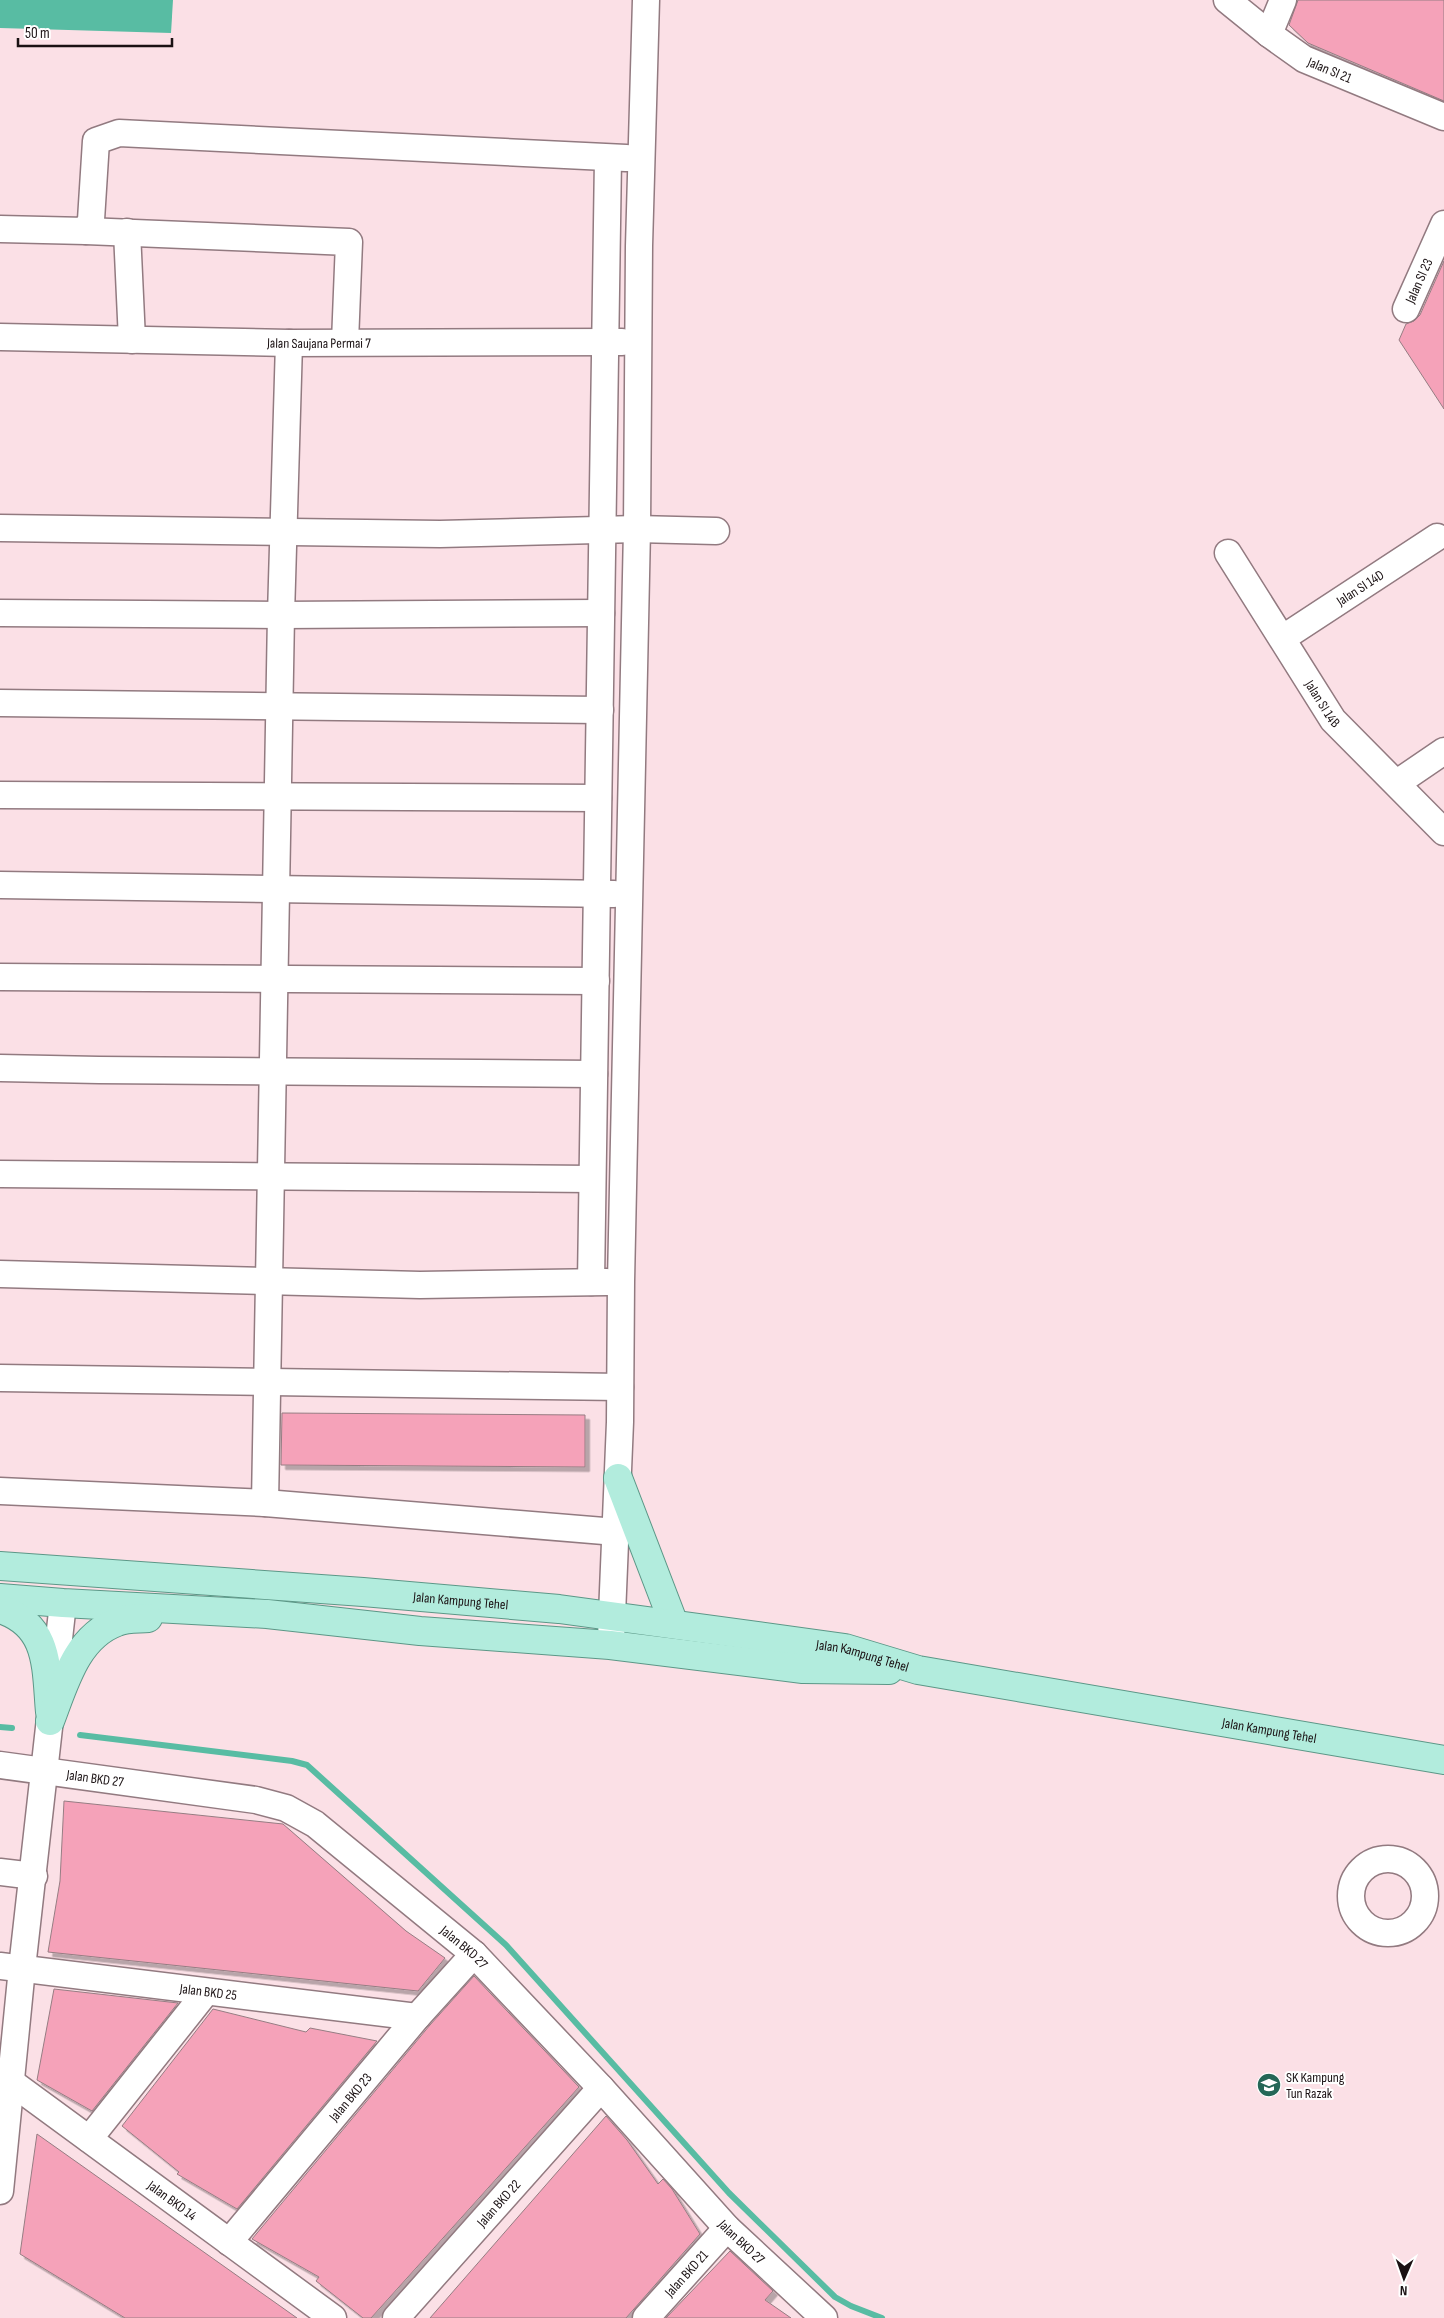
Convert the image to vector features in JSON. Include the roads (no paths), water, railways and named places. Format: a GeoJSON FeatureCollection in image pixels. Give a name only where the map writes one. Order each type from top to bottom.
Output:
{"type":"FeatureCollection","features":[{"type":"Feature","properties":{"kind":"main road"},"geometry":{"type":"LineString","coordinates":[[618,1478],[674,1624]]}},
{"type":"Feature","properties":{"kind":"main road","name":"Jalan Kampung Tehel"},"geometry":{"type":"LineString","coordinates":[[0,1566],[363,1592],[612,1615],[845,1648],[918,1670],[1444,1760]]}},
{"type":"Feature","properties":{"kind":"main road"},"geometry":{"type":"LineString","coordinates":[[0,1578],[33,1581],[47,1586],[64,1603],[85,1590],[112,1586],[247,1594],[363,1592]]}},
{"type":"Feature","properties":{"kind":"main road","name":"Jalan Kampung Tehel"},"geometry":{"type":"LineString","coordinates":[[0,1598],[267,1614],[420,1632],[610,1645],[803,1669],[918,1670]]}},
{"type":"Feature","properties":{"kind":"main road"},"geometry":{"type":"LineString","coordinates":[[0,1609],[16,1614],[32,1627],[42,1646],[50,1721]]}},
{"type":"Feature","properties":{"kind":"main road"},"geometry":{"type":"LineString","coordinates":[[50,1721],[67,1676],[80,1652],[97,1633],[118,1621],[267,1614]]}},
{"type":"Feature","properties":{"kind":"street"},"geometry":{"type":"LineString","coordinates":[[610,1645],[616,1532],[620,1387],[637,530],[641,159],[646,0]]}},
{"type":"Feature","properties":{"kind":"street","name":"Jalan SI 21"},"geometry":{"type":"LineString","coordinates":[[1227,0],[1304,59],[1444,117]]}},
{"type":"Feature","properties":{"kind":"street"},"geometry":{"type":"LineString","coordinates":[[1269,34],[1283,0]]}},
{"type":"Feature","properties":{"kind":"street"},"geometry":{"type":"LineString","coordinates":[[86,231],[91,220],[96,141],[119,133],[641,159]]}},
{"type":"Feature","properties":{"kind":"street"},"geometry":{"type":"LineString","coordinates":[[591,1282],[608,158]]}},
{"type":"Feature","properties":{"kind":"street","name":"Jalan SI 23"},"geometry":{"type":"LineString","coordinates":[[1406,309],[1444,224]]}},
{"type":"Feature","properties":{"kind":"street"},"geometry":{"type":"LineString","coordinates":[[0,229],[127,232],[349,242],[345,342]]}},
{"type":"Feature","properties":{"kind":"street"},"geometry":{"type":"LineString","coordinates":[[127,232],[132,340]]}},
{"type":"Feature","properties":{"kind":"street","name":"Jalan Saujana Permai 7"},"geometry":{"type":"LineString","coordinates":[[0,337],[289,343],[638,343]]}},
{"type":"Feature","properties":{"kind":"street"},"geometry":{"type":"LineString","coordinates":[[265,1503],[279,706],[289,343]]}},
{"type":"Feature","properties":{"kind":"street"},"geometry":{"type":"LineString","coordinates":[[0,528],[440,534],[637,530],[716,531]]}},
{"type":"Feature","properties":{"kind":"street","name":"Jalan SI 14D"},"geometry":{"type":"LineString","coordinates":[[1283,638],[1437,537]]}},
{"type":"Feature","properties":{"kind":"street","name":"Jalan SI 14B"},"geometry":{"type":"LineString","coordinates":[[1228,553],[1333,720],[1397,782],[1444,832]]}},
{"type":"Feature","properties":{"kind":"street"},"geometry":{"type":"LineString","coordinates":[[0,613],[281,615],[601,614]]}},
{"type":"Feature","properties":{"kind":"street"},"geometry":{"type":"LineString","coordinates":[[0,702],[600,710]]}},
{"type":"Feature","properties":{"kind":"street"},"geometry":{"type":"LineString","coordinates":[[1397,782],[1444,751]]}},
{"type":"Feature","properties":{"kind":"street"},"geometry":{"type":"LineString","coordinates":[[0,795],[278,798],[598,798]]}},
{"type":"Feature","properties":{"kind":"street"},"geometry":{"type":"LineString","coordinates":[[0,886],[630,895]]}},
{"type":"Feature","properties":{"kind":"street"},"geometry":{"type":"LineString","coordinates":[[0,977],[596,981]]}},
{"type":"Feature","properties":{"kind":"street"},"geometry":{"type":"LineString","coordinates":[[0,1068],[594,1074]]}},
{"type":"Feature","properties":{"kind":"street"},"geometry":{"type":"LineString","coordinates":[[0,1174],[592,1179]]}},
{"type":"Feature","properties":{"kind":"street"},"geometry":{"type":"LineString","coordinates":[[0,1274],[420,1285],[621,1282]]}},
{"type":"Feature","properties":{"kind":"street"},"geometry":{"type":"LineString","coordinates":[[0,1378],[620,1387]]}},
{"type":"Feature","properties":{"kind":"street"},"geometry":{"type":"LineString","coordinates":[[0,1491],[265,1503],[616,1532]]}},
{"type":"Feature","properties":{"kind":"street"},"geometry":{"type":"LineString","coordinates":[[0,2191],[11,2082],[11,1967],[34,1876],[44,1770],[64,1603]]}},
{"type":"Feature","properties":{"kind":"street","name":"Jalan BKD 27"},"geometry":{"type":"LineString","coordinates":[[0,1765],[256,1800],[286,1808],[315,1824],[474,1954],[601,2088],[727,2228],[824,2318]]}},
{"type":"Feature","properties":{"kind":"street"},"geometry":{"type":"LineString","coordinates":[[0,1872],[34,1876]]}},
{"type":"Feature","properties":{"kind":"street","name":"Jalan BKD 23"},"geometry":{"type":"LineString","coordinates":[[229,2242],[417,2017],[474,1954]]}},
{"type":"Feature","properties":{"kind":"street","name":"Jalan BKD 25"},"geometry":{"type":"LineString","coordinates":[[11,1967],[417,2017]]}},
{"type":"Feature","properties":{"kind":"street"},"geometry":{"type":"LineString","coordinates":[[89,2139],[206,1992]]}},
{"type":"Feature","properties":{"kind":"street","name":"Jalan BKD 14"},"geometry":{"type":"LineString","coordinates":[[11,2082],[333,2318]]}},
{"type":"Feature","properties":{"kind":"street","name":"Jalan BKD 22"},"geometry":{"type":"LineString","coordinates":[[396,2318],[601,2088]]}},
{"type":"Feature","properties":{"kind":"street","name":"Jalan BKD 21"},"geometry":{"type":"LineString","coordinates":[[646,2318],[727,2228]]}},
{"type":"Feature","properties":{"kind":"waterway"},"geometry":{"type":"LineString","coordinates":[[0,1727],[12,1728]]}},
{"type":"Feature","properties":{"kind":"waterway"},"geometry":{"type":"LineString","coordinates":[[80,1735],[292,1761],[307,1765],[506,1945],[729,2193],[835,2297],[851,2306],[882,2318]]}},
{"type":"Feature","properties":{"kind":"place","name":"SK Kampung Tun Razak"},"geometry":{"type":"Point","coordinates":[1269,2085]}}]}
